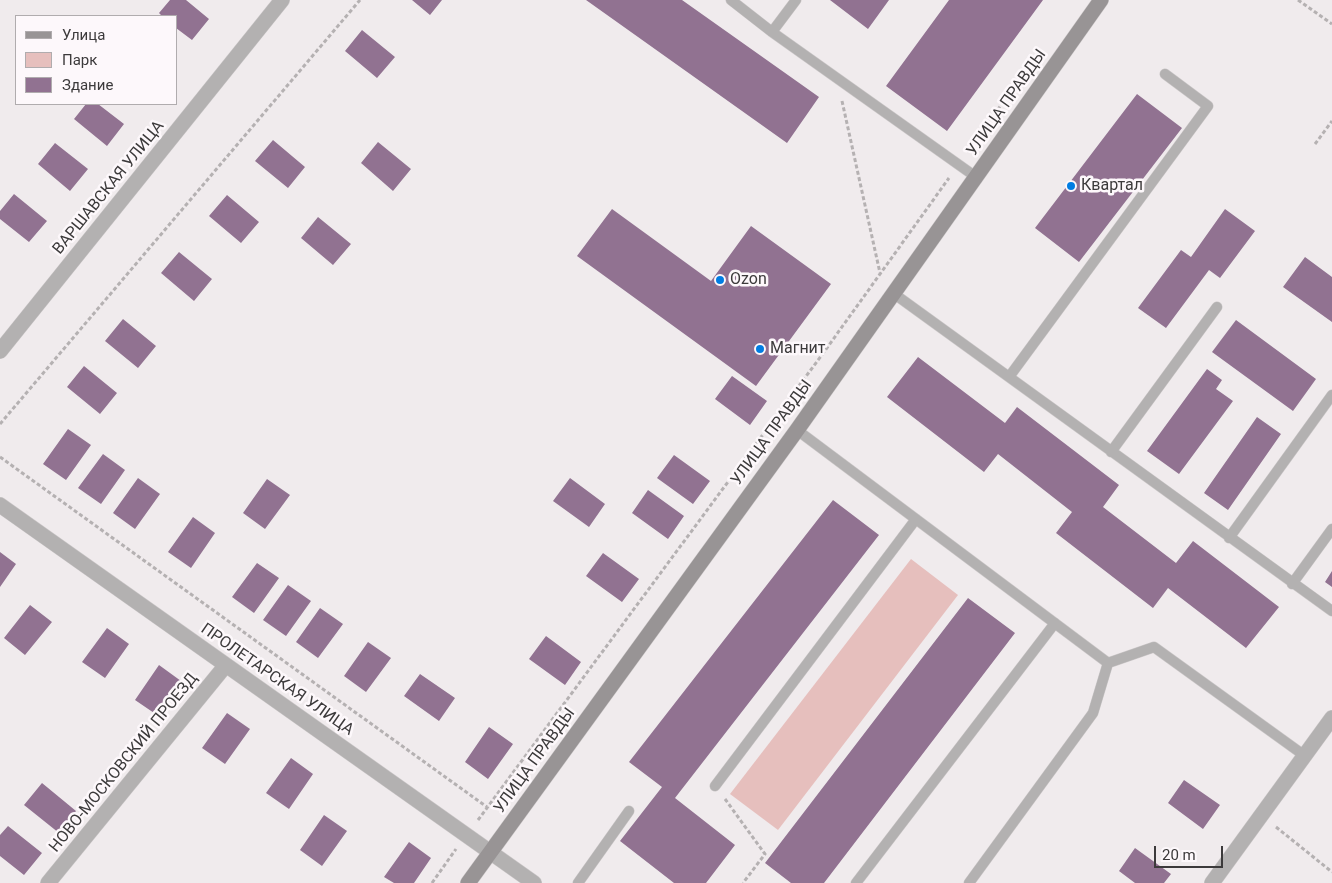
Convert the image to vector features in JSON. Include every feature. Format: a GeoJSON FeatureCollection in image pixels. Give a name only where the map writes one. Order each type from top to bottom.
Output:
{"type":"FeatureCollection","features":[{"type":"Feature","properties":{"kind":"street","name":"ВАРШАВСКАЯ УЛИЦА"},"geometry":{"type":"LineString","coordinates":[[0,352],[282,0]]}},
{"type":"Feature","properties":{"kind":"street","name":"УЛИЦА ПРАВДЫ"},"geometry":{"type":"LineString","coordinates":[[468,883],[796,430],[1102,0]]}},
{"type":"Feature","properties":{"kind":"street","name":"ПРОЛЕТАРСКАЯ УЛИЦА"},"geometry":{"type":"LineString","coordinates":[[0,505],[534,883]]}},
{"type":"Feature","properties":{"kind":"street","name":"НОВО-МОСКОВСКИЙ ПРОЕЗД"},"geometry":{"type":"LineString","coordinates":[[48,883],[226,665]]}},
{"type":"Feature","properties":{"kind":"street"},"geometry":{"type":"LineString","coordinates":[[1212,883],[1332,718]]}},
{"type":"Feature","properties":{"kind":"lane"},"geometry":{"type":"LineString","coordinates":[[731,0],[772,32],[976,177]]}},
{"type":"Feature","properties":{"kind":"lane"},"geometry":{"type":"LineString","coordinates":[[772,32],[796,0]]}},
{"type":"Feature","properties":{"kind":"lane"},"geometry":{"type":"LineString","coordinates":[[1009,378],[1208,106],[1165,74]]}},
{"type":"Feature","properties":{"kind":"lane"},"geometry":{"type":"LineString","coordinates":[[893,293],[1292,584],[1332,611]]}},
{"type":"Feature","properties":{"kind":"lane"},"geometry":{"type":"LineString","coordinates":[[1111,452],[1217,308]]}},
{"type":"Feature","properties":{"kind":"lane"},"geometry":{"type":"LineString","coordinates":[[1229,538],[1332,395]]}},
{"type":"Feature","properties":{"kind":"lane"},"geometry":{"type":"LineString","coordinates":[[796,430],[1108,663]]}},
{"type":"Feature","properties":{"kind":"lane"},"geometry":{"type":"LineString","coordinates":[[715,786],[916,519]]}},
{"type":"Feature","properties":{"kind":"lane"},"geometry":{"type":"LineString","coordinates":[[1292,584],[1332,529]]}},
{"type":"Feature","properties":{"kind":"lane"},"geometry":{"type":"LineString","coordinates":[[856,883],[1055,623]]}},
{"type":"Feature","properties":{"kind":"lane"},"geometry":{"type":"LineString","coordinates":[[1108,663],[1154,647],[1304,756]]}},
{"type":"Feature","properties":{"kind":"lane"},"geometry":{"type":"LineString","coordinates":[[969,883],[1093,713],[1108,663]]}},
{"type":"Feature","properties":{"kind":"lane"},"geometry":{"type":"LineString","coordinates":[[578,883],[629,811]]}},
{"type":"Feature","properties":{"kind":"path"},"geometry":{"type":"LineString","coordinates":[[0,424],[360,0]]}},
{"type":"Feature","properties":{"kind":"path"},"geometry":{"type":"LineString","coordinates":[[1298,0],[1332,24]]}},
{"type":"Feature","properties":{"kind":"path"},"geometry":{"type":"LineString","coordinates":[[837,78],[880,274]]}},
{"type":"Feature","properties":{"kind":"path"},"geometry":{"type":"LineString","coordinates":[[432,883],[880,274],[1009,94]]}},
{"type":"Feature","properties":{"kind":"path"},"geometry":{"type":"LineString","coordinates":[[1315,144],[1332,121]]}},
{"type":"Feature","properties":{"kind":"path"},"geometry":{"type":"LineString","coordinates":[[0,457],[487,807]]}},
{"type":"Feature","properties":{"kind":"path"},"geometry":{"type":"LineString","coordinates":[[715,786],[765,854],[743,883]]}},
{"type":"Feature","properties":{"kind":"path"},"geometry":{"type":"LineString","coordinates":[[1262,815],[1332,872]]}},
{"type":"Feature","properties":{"kind":"green space"},"geometry":{"type":"Polygon","coordinates":[[[911,559],[958,595],[778,830],[730,794],[911,559]]]}},
{"type":"Feature","properties":{"kind":"building"},"geometry":{"type":"Polygon","coordinates":[[[170,0],[186,0],[209,19],[192,40],[178,30],[178,15],[161,15],[159,13],[170,0]]]}},
{"type":"Feature","properties":{"kind":"building"},"geometry":{"type":"Polygon","coordinates":[[[412,0],[442,0],[430,15],[412,0]]]}},
{"type":"Feature","properties":{"kind":"building"},"geometry":{"type":"Polygon","coordinates":[[[586,0],[682,0],[819,97],[787,143],[586,0]]]}},
{"type":"Feature","properties":{"kind":"building"},"geometry":{"type":"Polygon","coordinates":[[[830,0],[889,0],[868,29],[830,0]]]}},
{"type":"Feature","properties":{"kind":"building"},"geometry":{"type":"Polygon","coordinates":[[[949,0],[1043,0],[947,131],[886,86],[949,0]]]}},
{"type":"Feature","properties":{"kind":"building"},"geometry":{"type":"Polygon","coordinates":[[[362,30],[395,57],[377,78],[345,51],[362,30]]]}},
{"type":"Feature","properties":{"kind":"building"},"geometry":{"type":"Polygon","coordinates":[[[1137,94],[1182,128],[1079,262],[1035,228],[1137,94]]]}},
{"type":"Feature","properties":{"kind":"building"},"geometry":{"type":"Polygon","coordinates":[[[85,105],[99,105],[124,124],[107,146],[74,119],[85,105]]]}},
{"type":"Feature","properties":{"kind":"building"},"geometry":{"type":"Polygon","coordinates":[[[273,140],[305,167],[288,188],[255,161],[273,140]]]}},
{"type":"Feature","properties":{"kind":"building"},"geometry":{"type":"Polygon","coordinates":[[[378,142],[411,169],[393,191],[361,163],[378,142]]]}},
{"type":"Feature","properties":{"kind":"building"},"geometry":{"type":"Polygon","coordinates":[[[55,143],[88,169],[70,191],[38,164],[55,143]]]}},
{"type":"Feature","properties":{"kind":"building"},"geometry":{"type":"Polygon","coordinates":[[[14,194],[47,221],[29,242],[0,219],[0,211],[14,194]]]}},
{"type":"Feature","properties":{"kind":"building"},"geometry":{"type":"Polygon","coordinates":[[[227,195],[259,222],[241,243],[209,216],[227,195]]]}},
{"type":"Feature","properties":{"kind":"building"},"geometry":{"type":"Polygon","coordinates":[[[612,209],[711,281],[751,226],[831,284],[756,386],[577,256],[612,209]]]}},
{"type":"Feature","properties":{"kind":"building"},"geometry":{"type":"Polygon","coordinates":[[[1225,209],[1255,231],[1220,278],[1209,270],[1166,328],[1138,308],[1181,250],[1191,257],[1225,209]]]}},
{"type":"Feature","properties":{"kind":"building"},"geometry":{"type":"Polygon","coordinates":[[[318,217],[351,244],[333,265],[301,238],[318,217]]]}},
{"type":"Feature","properties":{"kind":"building"},"geometry":{"type":"Polygon","coordinates":[[[179,252],[212,279],[194,301],[161,273],[179,252]]]}},
{"type":"Feature","properties":{"kind":"building"},"geometry":{"type":"Polygon","coordinates":[[[1305,257],[1332,277],[1332,322],[1283,287],[1305,257]]]}},
{"type":"Feature","properties":{"kind":"building"},"geometry":{"type":"Polygon","coordinates":[[[123,319],[156,346],[138,368],[105,341],[123,319]]]}},
{"type":"Feature","properties":{"kind":"building"},"geometry":{"type":"Polygon","coordinates":[[[1236,320],[1316,379],[1293,411],[1212,352],[1236,320]]]}},
{"type":"Feature","properties":{"kind":"building"},"geometry":{"type":"Polygon","coordinates":[[[918,357],[1005,423],[1017,407],[1119,485],[1103,507],[1176,563],[1193,541],[1279,607],[1246,648],[1168,588],[1153,608],[1056,533],[1072,512],[998,454],[984,472],[887,397],[918,357]]]}},
{"type":"Feature","properties":{"kind":"building"},"geometry":{"type":"Polygon","coordinates":[[[84,366],[117,393],[100,414],[67,387],[84,366]]]}},
{"type":"Feature","properties":{"kind":"building"},"geometry":{"type":"Polygon","coordinates":[[[1207,369],[1222,380],[1216,389],[1233,401],[1179,474],[1147,451],[1207,369]]]}},
{"type":"Feature","properties":{"kind":"building"},"geometry":{"type":"Polygon","coordinates":[[[732,376],[767,401],[750,425],[715,399],[732,376]]]}},
{"type":"Feature","properties":{"kind":"building"},"geometry":{"type":"Polygon","coordinates":[[[1257,417],[1281,434],[1228,510],[1204,493],[1257,417]]]}},
{"type":"Feature","properties":{"kind":"building"},"geometry":{"type":"Polygon","coordinates":[[[68,429],[91,445],[66,480],[43,464],[68,429]]]}},
{"type":"Feature","properties":{"kind":"building"},"geometry":{"type":"Polygon","coordinates":[[[103,454],[125,470],[101,504],[78,488],[103,454]]]}},
{"type":"Feature","properties":{"kind":"building"},"geometry":{"type":"Polygon","coordinates":[[[674,455],[710,481],[693,504],[657,478],[674,455]]]}},
{"type":"Feature","properties":{"kind":"building"},"geometry":{"type":"Polygon","coordinates":[[[138,478],[160,494],[135,529],[113,513],[138,478]]]}},
{"type":"Feature","properties":{"kind":"building"},"geometry":{"type":"Polygon","coordinates":[[[570,478],[605,504],[589,527],[553,501],[570,478]]]}},
{"type":"Feature","properties":{"kind":"building"},"geometry":{"type":"Polygon","coordinates":[[[267,479],[290,495],[265,529],[243,513],[267,479]]]}},
{"type":"Feature","properties":{"kind":"building"},"geometry":{"type":"Polygon","coordinates":[[[648,490],[684,516],[668,539],[632,513],[648,490]]]}},
{"type":"Feature","properties":{"kind":"building"},"geometry":{"type":"Polygon","coordinates":[[[833,500],[879,535],[675,798],[735,845],[706,883],[674,883],[620,841],[662,787],[629,762],[833,500]]]}},
{"type":"Feature","properties":{"kind":"building"},"geometry":{"type":"Polygon","coordinates":[[[193,517],[215,533],[191,568],[168,552],[193,517]]]}},
{"type":"Feature","properties":{"kind":"building"},"geometry":{"type":"Polygon","coordinates":[[[0,552],[16,564],[0,587],[0,552]]]}},
{"type":"Feature","properties":{"kind":"building"},"geometry":{"type":"Polygon","coordinates":[[[603,553],[639,579],[622,602],[586,576],[603,553]]]}},
{"type":"Feature","properties":{"kind":"building"},"geometry":{"type":"Polygon","coordinates":[[[257,563],[279,578],[254,613],[232,597],[257,563]]]}},
{"type":"Feature","properties":{"kind":"building"},"geometry":{"type":"Polygon","coordinates":[[[1332,571],[1332,587],[1325,582],[1332,571]]]}},
{"type":"Feature","properties":{"kind":"building"},"geometry":{"type":"Polygon","coordinates":[[[288,585],[311,601],[286,636],[263,620],[288,585]]]}},
{"type":"Feature","properties":{"kind":"building"},"geometry":{"type":"Polygon","coordinates":[[[968,598],[1015,633],[824,883],[791,883],[765,863],[968,598]]]}},
{"type":"Feature","properties":{"kind":"building"},"geometry":{"type":"Polygon","coordinates":[[[30,605],[52,622],[25,655],[4,638],[30,605]]]}},
{"type":"Feature","properties":{"kind":"building"},"geometry":{"type":"Polygon","coordinates":[[[320,608],[343,624],[318,658],[296,642],[320,608]]]}},
{"type":"Feature","properties":{"kind":"building"},"geometry":{"type":"Polygon","coordinates":[[[107,628],[129,644],[105,678],[82,662],[107,628]]]}},
{"type":"Feature","properties":{"kind":"building"},"geometry":{"type":"Polygon","coordinates":[[[546,636],[581,662],[565,685],[529,659],[546,636]]]}},
{"type":"Feature","properties":{"kind":"building"},"geometry":{"type":"Polygon","coordinates":[[[368,642],[391,658],[366,692],[344,676],[368,642]]]}},
{"type":"Feature","properties":{"kind":"building"},"geometry":{"type":"Polygon","coordinates":[[[159,665],[181,681],[157,715],[135,700],[159,665]]]}},
{"type":"Feature","properties":{"kind":"building"},"geometry":{"type":"Polygon","coordinates":[[[420,674],[455,698],[439,721],[404,696],[420,674]]]}},
{"type":"Feature","properties":{"kind":"building"},"geometry":{"type":"Polygon","coordinates":[[[227,713],[250,729],[225,764],[202,748],[227,713]]]}},
{"type":"Feature","properties":{"kind":"building"},"geometry":{"type":"Polygon","coordinates":[[[489,727],[513,744],[488,779],[465,762],[489,727]]]}},
{"type":"Feature","properties":{"kind":"building"},"geometry":{"type":"Polygon","coordinates":[[[291,758],[313,774],[289,809],[266,793],[291,758]]]}},
{"type":"Feature","properties":{"kind":"building"},"geometry":{"type":"Polygon","coordinates":[[[1184,780],[1220,805],[1203,829],[1168,803],[1184,780]]]}},
{"type":"Feature","properties":{"kind":"building"},"geometry":{"type":"Polygon","coordinates":[[[42,783],[76,811],[59,833],[24,805],[42,783]]]}},
{"type":"Feature","properties":{"kind":"building"},"geometry":{"type":"Polygon","coordinates":[[[324,815],[347,831],[322,866],[300,850],[324,815]]]}},
{"type":"Feature","properties":{"kind":"building"},"geometry":{"type":"Polygon","coordinates":[[[8,826],[42,853],[24,875],[0,856],[0,835],[8,826]]]}},
{"type":"Feature","properties":{"kind":"building"},"geometry":{"type":"Polygon","coordinates":[[[409,842],[431,858],[414,883],[394,883],[384,877],[409,842]]]}},
{"type":"Feature","properties":{"kind":"building"},"geometry":{"type":"Polygon","coordinates":[[[1135,848],[1171,874],[1164,883],[1135,883],[1119,871],[1135,848]]]}},
{"type":"Feature","properties":{"kind":"place","name":"Квартал"},"geometry":{"type":"Point","coordinates":[1071,186]}},
{"type":"Feature","properties":{"kind":"place","name":"Ozon"},"geometry":{"type":"Point","coordinates":[720,280]}},
{"type":"Feature","properties":{"kind":"place","name":"Магнит"},"geometry":{"type":"Point","coordinates":[760,349]}}]}
